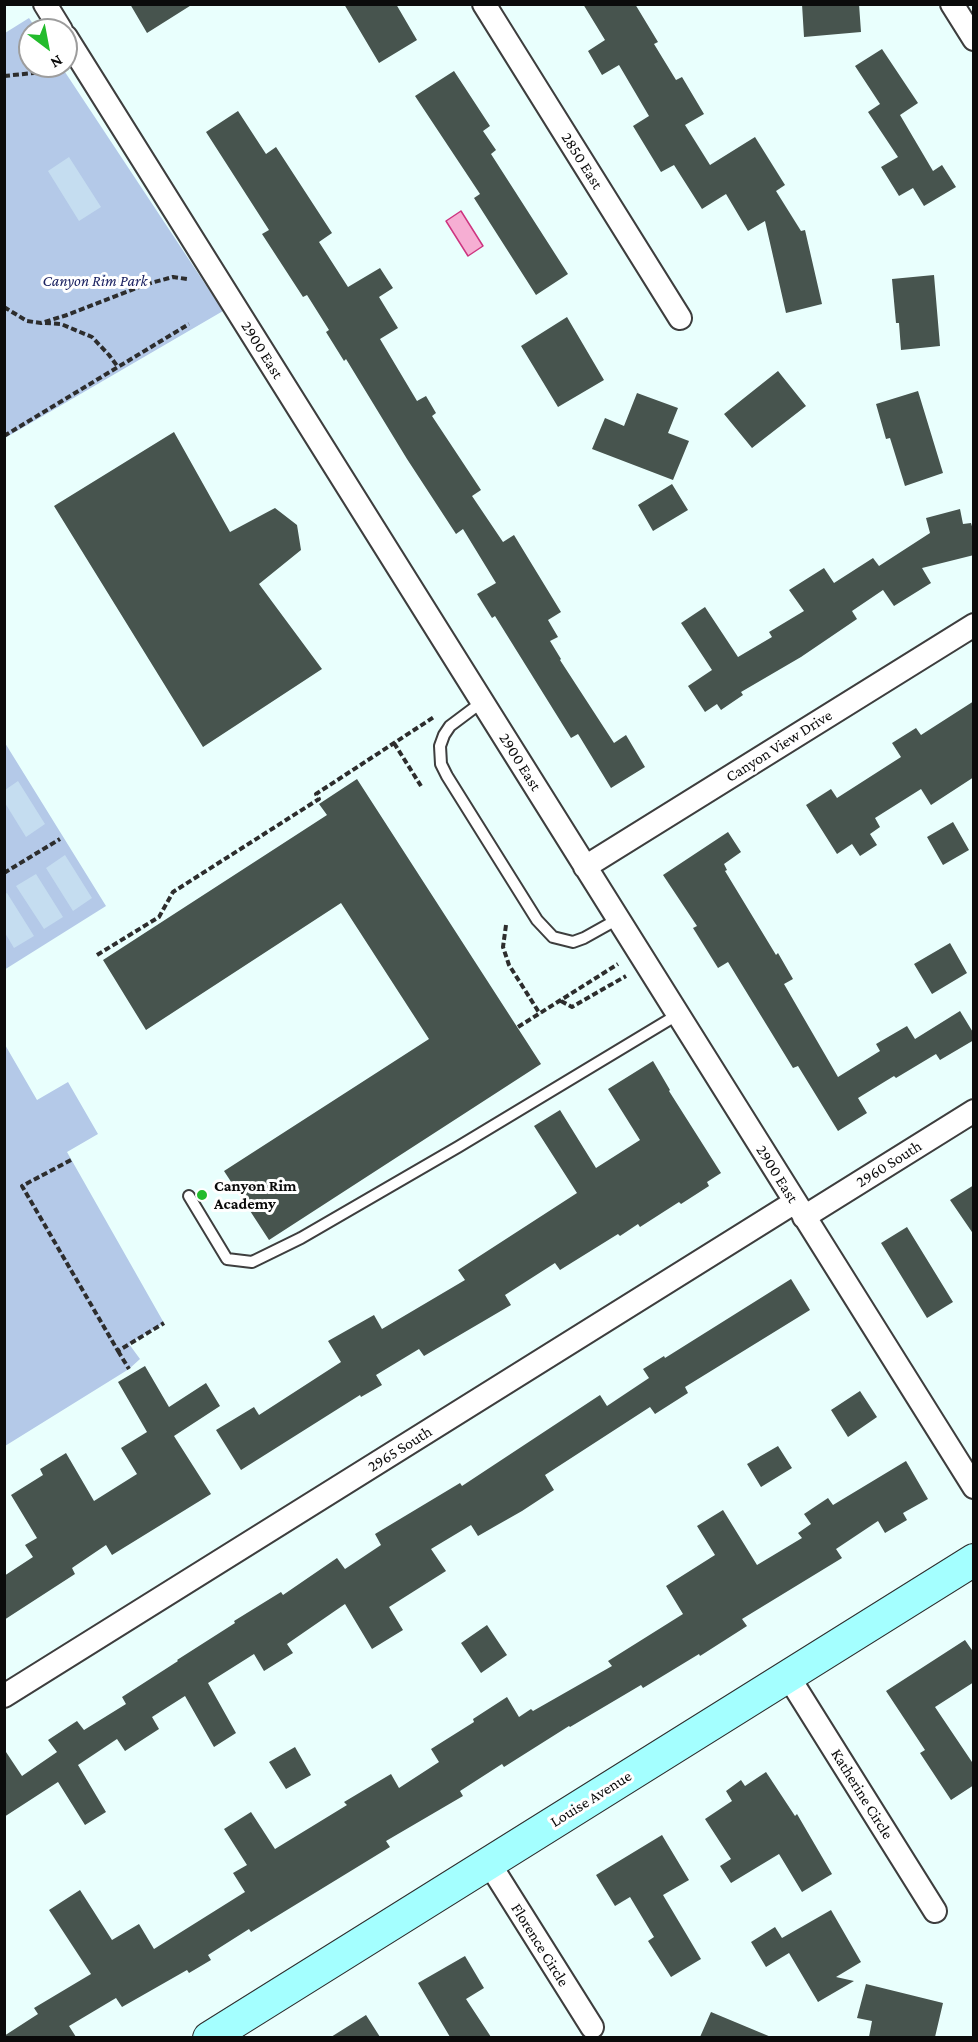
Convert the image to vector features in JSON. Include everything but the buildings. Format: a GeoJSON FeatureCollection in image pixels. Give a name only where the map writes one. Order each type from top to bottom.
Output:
{"type":"FeatureCollection","features":[{"type":"Feature","properties":{"kind":"street"},"geometry":{"type":"LineString","coordinates":[[45,4],[54,18]]}},
{"type":"Feature","properties":{"kind":"street","name":"2850 East"},"geometry":{"type":"LineString","coordinates":[[484,4],[680,318]]}},
{"type":"Feature","properties":{"kind":"street"},"geometry":{"type":"LineString","coordinates":[[952,4],[974,39]]}},
{"type":"Feature","properties":{"kind":"street","name":"2900 East"},"geometry":{"type":"LineString","coordinates":[[78,56],[974,1487]]}},
{"type":"Feature","properties":{"kind":"street","name":"Canyon View Drive"},"geometry":{"type":"LineString","coordinates":[[585,867],[974,625]]}},
{"type":"Feature","properties":{"kind":"street","name":"2960 South"},"geometry":{"type":"LineString","coordinates":[[799,1209],[974,1111]]}},
{"type":"Feature","properties":{"kind":"street","name":"2965 South"},"geometry":{"type":"LineString","coordinates":[[4,1696],[799,1209]]}},
{"type":"Feature","properties":{"kind":"street","name":"Louise Avenue"},"geometry":{"type":"LineString","coordinates":[[209,2037],[974,1560]]}},
{"type":"Feature","properties":{"kind":"street","name":"Katherine Circle"},"geometry":{"type":"LineString","coordinates":[[788,1676],[936,1911]]}},
{"type":"Feature","properties":{"kind":"street","name":"Florence Circle"},"geometry":{"type":"LineString","coordinates":[[489,1863],[592,2027]]}},
{"type":"Feature","properties":{"kind":"lane"},"geometry":{"type":"LineString","coordinates":[[482,702],[450,726],[444,735],[440,746],[441,764],[537,920],[554,937],[573,942],[618,919]]}},
{"type":"Feature","properties":{"kind":"lane"},"geometry":{"type":"LineString","coordinates":[[189,1196],[227,1259],[252,1262],[301,1238],[677,1015]]}},
{"type":"Feature","properties":{"kind":"path"},"geometry":{"type":"LineString","coordinates":[[41,323],[147,284],[173,277],[187,279]]}},
{"type":"Feature","properties":{"kind":"path"},"geometry":{"type":"LineString","coordinates":[[4,307],[27,321],[61,324],[92,337],[118,367]]}},
{"type":"Feature","properties":{"kind":"path"},"geometry":{"type":"LineString","coordinates":[[4,436],[189,324]]}},
{"type":"Feature","properties":{"kind":"path"},"geometry":{"type":"LineString","coordinates":[[97,955],[159,917],[173,892],[319,800],[316,794],[437,715]]}},
{"type":"Feature","properties":{"kind":"path"},"geometry":{"type":"LineString","coordinates":[[394,743],[422,786]]}},
{"type":"Feature","properties":{"kind":"path"},"geometry":{"type":"LineString","coordinates":[[4,873],[60,839]]}},
{"type":"Feature","properties":{"kind":"path"},"geometry":{"type":"LineString","coordinates":[[506,925],[503,947],[509,964],[540,1014]]}},
{"type":"Feature","properties":{"kind":"path"},"geometry":{"type":"LineString","coordinates":[[518,1027],[618,964]]}},
{"type":"Feature","properties":{"kind":"path"},"geometry":{"type":"LineString","coordinates":[[561,1000],[572,1007],[626,976]]}},
{"type":"Feature","properties":{"kind":"path"},"geometry":{"type":"LineString","coordinates":[[71,1160],[22,1186],[129,1369]]}},
{"type":"Feature","properties":{"kind":"path"},"geometry":{"type":"LineString","coordinates":[[118,1351],[164,1323]]}},
{"type":"Feature","properties":{"kind":"green space","name":"Canyon Rim Park"},"geometry":{"type":"Polygon","coordinates":[[[18,25],[18,78],[69,78],[223,311],[5,438],[5,33],[18,25]]]}},
{"type":"Feature","properties":{"kind":"green space"},"geometry":{"type":"Polygon","coordinates":[[[5,743],[106,906],[4,970],[5,743]]]}},
{"type":"Feature","properties":{"kind":"green space"},"geometry":{"type":"Polygon","coordinates":[[[4,1043],[37,1100],[68,1082],[98,1134],[67,1152],[164,1323],[129,1344],[140,1359],[129,1369],[5,1446],[4,1043]]]}},
{"type":"Feature","properties":{"kind":"shaded area"},"geometry":{"type":"Polygon","coordinates":[[[69,157],[101,207],[79,221],[48,171],[69,157]]]}},
{"type":"Feature","properties":{"kind":"shaded area"},"geometry":{"type":"Polygon","coordinates":[[[461,211],[483,246],[468,256],[446,221],[461,211]]]}},
{"type":"Feature","properties":{"kind":"shaded area"},"geometry":{"type":"Polygon","coordinates":[[[18,781],[45,824],[26,837],[5,803],[5,790],[18,781]]]}},
{"type":"Feature","properties":{"kind":"shaded area"},"geometry":{"type":"Polygon","coordinates":[[[65,855],[92,898],[73,911],[46,868],[65,855]]]}},
{"type":"Feature","properties":{"kind":"shaded area"},"geometry":{"type":"Polygon","coordinates":[[[36,874],[63,917],[44,929],[16,886],[36,874]]]}},
{"type":"Feature","properties":{"kind":"shaded area"},"geometry":{"type":"Polygon","coordinates":[[[7,893],[34,936],[14,948],[5,933],[5,894],[7,893]]]}},
{"type":"Feature","properties":{"kind":"place","name":"Canyon Rim Academy"},"geometry":{"type":"Point","coordinates":[202,1195]}}]}
